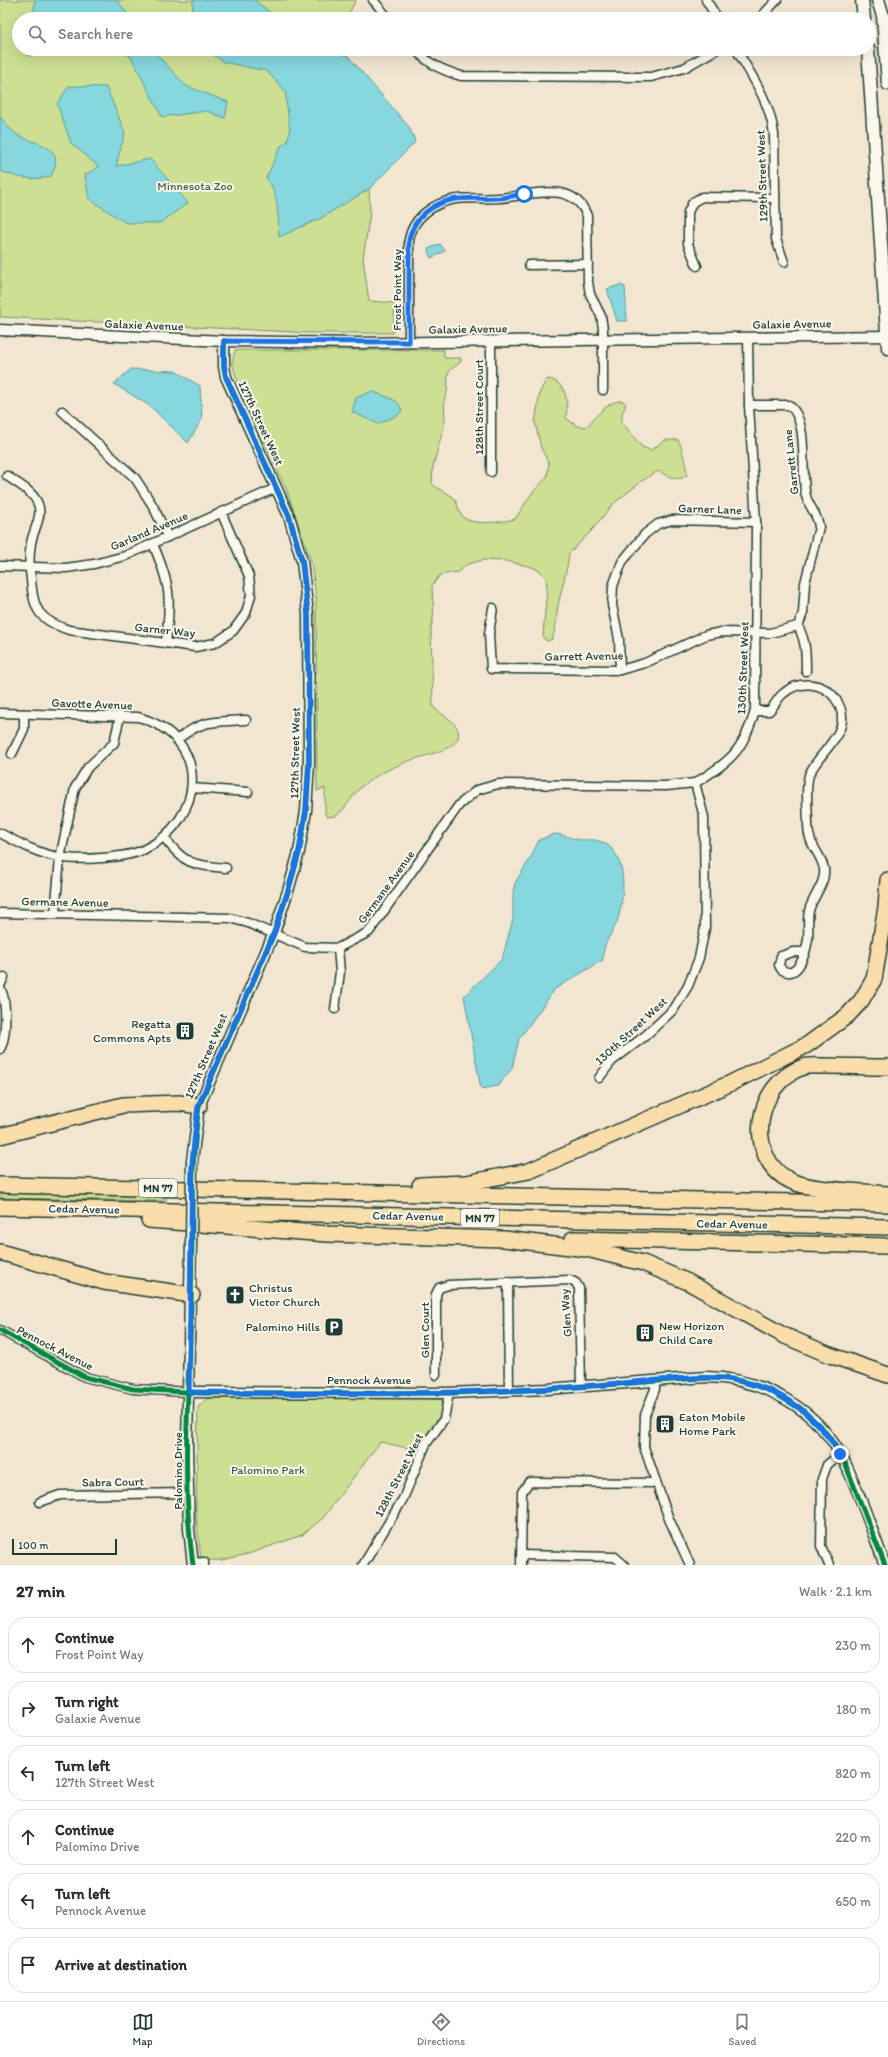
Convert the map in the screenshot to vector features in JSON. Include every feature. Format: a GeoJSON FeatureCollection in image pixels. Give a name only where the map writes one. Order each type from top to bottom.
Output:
{"type":"FeatureCollection","features":[{"type":"Feature","properties":{"kind":"highway"},"geometry":{"type":"LineString","coordinates":[[316,1192],[466,1183],[528,1171],[728,1084],[807,1045],[847,1016],[861,1001],[874,979],[886,907],[888,880]]}},
{"type":"Feature","properties":{"kind":"highway"},"geometry":{"type":"LineString","coordinates":[[768,1064],[809,1057],[888,1057]]}},
{"type":"Feature","properties":{"kind":"highway"},"geometry":{"type":"LineString","coordinates":[[888,1067],[803,1066],[782,1079],[773,1088],[764,1105],[760,1122],[762,1141],[767,1155],[777,1171],[791,1181],[806,1186],[888,1194]]}},
{"type":"Feature","properties":{"kind":"highway"},"geometry":{"type":"LineString","coordinates":[[0,1136],[123,1105],[179,1103],[198,1106]]}},
{"type":"Feature","properties":{"kind":"highway","name":"Cedar Avenue"},"geometry":{"type":"LineString","coordinates":[[0,1185],[888,1204]]}},
{"type":"Feature","properties":{"kind":"highway","name":"Cedar Avenue"},"geometry":{"type":"LineString","coordinates":[[0,1207],[888,1227]]}},
{"type":"Feature","properties":{"kind":"highway"},"geometry":{"type":"LineString","coordinates":[[71,1209],[141,1219],[328,1234],[504,1239],[523,1238],[888,1246]]}},
{"type":"Feature","properties":{"kind":"highway"},"geometry":{"type":"LineString","coordinates":[[504,1239],[587,1250],[643,1263],[688,1282],[783,1335],[826,1354],[888,1375]]}},
{"type":"Feature","properties":{"kind":"highway"},"geometry":{"type":"LineString","coordinates":[[0,1252],[104,1282],[192,1295]]}},
{"type":"Feature","properties":{"kind":"main road"},"geometry":{"type":"LineString","coordinates":[[862,0],[863,12]]}},
{"type":"Feature","properties":{"kind":"main road"},"geometry":{"type":"LineString","coordinates":[[878,0],[883,16],[888,84]]}},
{"type":"Feature","properties":{"kind":"main road"},"geometry":{"type":"LineString","coordinates":[[868,56],[888,348]]}},
{"type":"Feature","properties":{"kind":"street"},"geometry":{"type":"LineString","coordinates":[[373,0],[383,12]]}},
{"type":"Feature","properties":{"kind":"street"},"geometry":{"type":"LineString","coordinates":[[706,0],[714,12]]}},
{"type":"Feature","properties":{"kind":"street"},"geometry":{"type":"LineString","coordinates":[[766,12],[777,0]]}},
{"type":"Feature","properties":{"kind":"street"},"geometry":{"type":"LineString","coordinates":[[421,56],[441,70],[461,76],[651,77],[684,68],[705,56]]}},
{"type":"Feature","properties":{"kind":"street","name":"129th Street West"},"geometry":{"type":"LineString","coordinates":[[740,56],[764,98],[772,118],[776,238],[784,262]]}},
{"type":"Feature","properties":{"kind":"street","name":"Frost Point Way"},"geometry":{"type":"LineString","coordinates":[[409,342],[409,240],[410,232],[419,218],[437,204],[459,198],[501,198],[536,192],[570,195],[584,207],[587,216],[590,294],[601,316],[603,390]]}},
{"type":"Feature","properties":{"kind":"street"},"geometry":{"type":"LineString","coordinates":[[697,266],[688,244],[688,212],[692,202],[702,197],[775,198]]}},
{"type":"Feature","properties":{"kind":"street"},"geometry":{"type":"LineString","coordinates":[[529,265],[588,264]]}},
{"type":"Feature","properties":{"kind":"street","name":"Galaxie Avenue"},"geometry":{"type":"LineString","coordinates":[[0,330],[224,341],[409,342],[888,336]]}},
{"type":"Feature","properties":{"kind":"street","name":"130th Street West"},"geometry":{"type":"LineString","coordinates":[[599,1078],[612,1062],[646,1036],[674,1010],[688,986],[699,958],[705,928],[704,817],[695,782],[724,766],[740,747],[750,730],[755,711],[757,633],[756,522],[749,405],[748,338]]}},
{"type":"Feature","properties":{"kind":"street","name":"127th Street West"},"geometry":{"type":"LineString","coordinates":[[192,1161],[198,1106],[274,933],[288,891],[299,852],[306,811],[309,763],[308,614],[306,584],[295,535],[276,488],[226,377],[224,366],[224,341]]}},
{"type":"Feature","properties":{"kind":"street","name":"128th Street Court"},"geometry":{"type":"LineString","coordinates":[[491,341],[491,472]]}},
{"type":"Feature","properties":{"kind":"street","name":"Garrett Lane"},"geometry":{"type":"LineString","coordinates":[[749,405],[790,405],[798,417],[801,430],[803,480],[806,497],[818,519],[819,527],[805,583],[803,613],[798,626]]}},
{"type":"Feature","properties":{"kind":"street"},"geometry":{"type":"LineString","coordinates":[[62,411],[135,478],[153,506],[168,537]]}},
{"type":"Feature","properties":{"kind":"street","name":"Garner Way"},"geometry":{"type":"LineString","coordinates":[[7,476],[31,493],[39,505],[39,516],[31,543],[29,567],[33,602],[41,615],[53,625],[69,630],[195,646],[215,643],[233,631],[246,613],[251,595],[249,576],[221,512]]}},
{"type":"Feature","properties":{"kind":"street","name":"Garland Avenue"},"geometry":{"type":"LineString","coordinates":[[0,566],[66,568],[94,564],[125,556],[276,488]]}},
{"type":"Feature","properties":{"kind":"street","name":"Garner Lane"},"geometry":{"type":"LineString","coordinates":[[620,670],[619,639],[612,605],[613,586],[622,562],[645,534],[658,524],[672,520],[756,522]]}},
{"type":"Feature","properties":{"kind":"street"},"geometry":{"type":"LineString","coordinates":[[153,544],[164,570],[169,590],[170,610],[166,643]]}},
{"type":"Feature","properties":{"kind":"street","name":"Garrett Avenue"},"geometry":{"type":"LineString","coordinates":[[493,608],[489,634],[491,669],[620,670],[645,663],[706,635],[722,632],[757,633],[777,631],[798,626]]}},
{"type":"Feature","properties":{"kind":"street"},"geometry":{"type":"LineString","coordinates":[[798,626],[806,646],[806,671]]}},
{"type":"Feature","properties":{"kind":"street"},"geometry":{"type":"LineString","coordinates":[[755,711],[769,711],[784,693],[796,686],[808,684],[822,687],[829,691],[836,699],[840,711],[841,725],[839,734],[809,776],[808,835],[823,864],[824,876],[808,912],[808,939],[804,952]]}},
{"type":"Feature","properties":{"kind":"street","name":"Gavotte Avenue"},"geometry":{"type":"LineString","coordinates":[[0,713],[138,717],[152,721],[166,728],[178,739]]}},
{"type":"Feature","properties":{"kind":"street"},"geometry":{"type":"LineString","coordinates":[[12,754],[24,729],[24,714]]}},
{"type":"Feature","properties":{"kind":"street"},"geometry":{"type":"LineString","coordinates":[[54,914],[60,858],[75,788],[88,767],[114,743],[120,716]]}},
{"type":"Feature","properties":{"kind":"street"},"geometry":{"type":"LineString","coordinates":[[0,833],[28,848],[60,858],[118,858],[143,850],[164,837],[184,814],[192,788],[190,763],[178,739],[192,728],[203,723],[246,720]]}},
{"type":"Feature","properties":{"kind":"street","name":"Germane Avenue"},"geometry":{"type":"LineString","coordinates":[[0,913],[230,918],[274,933],[305,947],[338,948],[369,932],[459,805],[477,790],[498,784],[666,786],[695,782]]}},
{"type":"Feature","properties":{"kind":"street"},"geometry":{"type":"LineString","coordinates":[[192,788],[248,792]]}},
{"type":"Feature","properties":{"kind":"street"},"geometry":{"type":"LineString","coordinates":[[164,837],[175,853],[196,865],[226,868]]}},
{"type":"Feature","properties":{"kind":"street"},"geometry":{"type":"LineString","coordinates":[[335,1009],[340,972],[338,948]]}},
{"type":"Feature","properties":{"kind":"street"},"geometry":{"type":"LineString","coordinates":[[0,1049],[4,1036],[5,1016],[0,987],[4,977]]}},
{"type":"Feature","properties":{"kind":"street","name":"Palomino Drive"},"geometry":{"type":"LineString","coordinates":[[192,1161],[192,1295],[188,1493],[189,1529],[193,1564]]}},
{"type":"Feature","properties":{"kind":"street","name":"Glen Way"},"geometry":{"type":"LineString","coordinates":[[442,1286],[570,1280],[576,1283],[578,1288],[580,1320],[580,1386]]}},
{"type":"Feature","properties":{"kind":"street"},"geometry":{"type":"LineString","coordinates":[[508,1282],[509,1391]]}},
{"type":"Feature","properties":{"kind":"street","name":"Glen Court"},"geometry":{"type":"LineString","coordinates":[[436,1375],[436,1294],[442,1286]]}},
{"type":"Feature","properties":{"kind":"street","name":"Pennock Avenue"},"geometry":{"type":"LineString","coordinates":[[0,1330],[85,1376],[132,1389],[189,1392],[449,1393],[509,1391],[714,1378],[736,1380],[763,1388],[781,1396],[811,1418],[823,1429],[840,1454],[885,1565]]}},
{"type":"Feature","properties":{"kind":"street"},"geometry":{"type":"LineString","coordinates":[[655,1381],[655,1389],[645,1415],[643,1435],[644,1447],[669,1519],[690,1565]]}},
{"type":"Feature","properties":{"kind":"street","name":"128th Street West"},"geometry":{"type":"LineString","coordinates":[[363,1565],[403,1499],[426,1444],[444,1419],[449,1393]]}},
{"type":"Feature","properties":{"kind":"street"},"geometry":{"type":"LineString","coordinates":[[829,1565],[821,1546],[822,1479],[827,1465],[840,1454]]}},
{"type":"Feature","properties":{"kind":"street"},"geometry":{"type":"LineString","coordinates":[[521,1565],[522,1492],[529,1482],[656,1483]]}},
{"type":"Feature","properties":{"kind":"street","name":"Sabra Court"},"geometry":{"type":"LineString","coordinates":[[40,1502],[60,1495],[188,1493]]}},
{"type":"Feature","properties":{"kind":"street"},"geometry":{"type":"LineString","coordinates":[[521,1555],[615,1558],[624,1565]]}},
{"type":"Feature","properties":{"kind":"street"},"geometry":{"type":"LineString","coordinates":[[193,1564],[204,1562],[204,1565]]}},
{"type":"Feature","properties":{"kind":"green space","name":"Minnesota Zoo"},"geometry":{"type":"Polygon","coordinates":[[[0,0],[356,0],[350,12],[12,12],[12,56],[337,56],[341,205],[369,189],[370,213],[363,259],[369,301],[395,303],[393,333],[312,333],[0,317],[0,0]]]}},
{"type":"Feature","properties":{"kind":"green space"},"geometry":{"type":"Polygon","coordinates":[[[235,350],[444,350],[444,358],[461,358],[461,362],[450,370],[448,375],[447,393],[444,400],[445,422],[433,467],[432,484],[453,497],[463,517],[473,522],[496,522],[515,519],[532,493],[547,477],[549,464],[541,448],[535,422],[540,392],[546,380],[550,379],[556,382],[564,390],[567,401],[566,418],[577,426],[586,427],[608,406],[618,401],[623,401],[626,405],[622,413],[622,422],[642,447],[651,450],[665,440],[678,440],[685,463],[687,475],[684,477],[677,479],[658,471],[642,481],[613,504],[592,530],[569,554],[558,605],[556,626],[552,639],[548,641],[544,639],[543,635],[547,587],[546,578],[540,571],[532,567],[506,561],[483,560],[468,564],[458,572],[440,575],[432,586],[434,612],[431,628],[433,706],[454,723],[457,728],[458,738],[450,747],[400,764],[370,780],[360,788],[343,810],[336,816],[327,817],[325,813],[325,788],[317,791],[316,597],[311,561],[287,491],[239,386],[232,363],[235,350]]]}},
{"type":"Feature","properties":{"kind":"green space"},"geometry":{"type":"Polygon","coordinates":[[[0,1193],[166,1197],[166,1201],[0,1198],[0,1193]]]}},
{"type":"Feature","properties":{"kind":"green space","name":"Palomino Park"},"geometry":{"type":"Polygon","coordinates":[[[208,1398],[444,1399],[440,1417],[417,1450],[380,1442],[323,1518],[302,1535],[248,1554],[222,1560],[201,1560],[196,1514],[198,1407],[208,1398]]]}},
{"type":"Feature","properties":{"kind":"water"},"geometry":{"type":"Polygon","coordinates":[[[35,0],[117,0],[126,12],[34,12],[35,0]]]}},
{"type":"Feature","properties":{"kind":"water"},"geometry":{"type":"Polygon","coordinates":[[[193,0],[254,0],[270,12],[192,12],[193,0]]]}},
{"type":"Feature","properties":{"kind":"water"},"geometry":{"type":"Polygon","coordinates":[[[130,56],[158,56],[186,86],[228,102],[225,118],[207,111],[162,117],[130,56]]]}},
{"type":"Feature","properties":{"kind":"water"},"geometry":{"type":"Polygon","coordinates":[[[215,56],[348,56],[409,127],[415,140],[414,143],[369,189],[321,218],[279,237],[276,198],[266,178],[281,146],[287,142],[290,131],[285,91],[267,71],[224,62],[215,56]]]}},
{"type":"Feature","properties":{"kind":"water"},"geometry":{"type":"Polygon","coordinates":[[[69,86],[106,87],[125,132],[116,166],[150,159],[188,203],[160,223],[126,223],[89,199],[85,175],[99,167],[71,143],[57,104],[69,86]]]}},
{"type":"Feature","properties":{"kind":"water"},"geometry":{"type":"Polygon","coordinates":[[[0,117],[16,134],[47,147],[52,152],[55,157],[55,165],[51,176],[32,179],[0,171],[0,117]]]}},
{"type":"Feature","properties":{"kind":"water"},"geometry":{"type":"Polygon","coordinates":[[[440,244],[445,251],[431,258],[428,249],[440,244]]]}},
{"type":"Feature","properties":{"kind":"water"},"geometry":{"type":"Polygon","coordinates":[[[620,285],[625,287],[627,321],[617,321],[607,289],[620,285]]]}},
{"type":"Feature","properties":{"kind":"water"},"geometry":{"type":"Polygon","coordinates":[[[131,369],[175,371],[200,386],[202,419],[188,443],[150,406],[114,384],[131,369]]]}},
{"type":"Feature","properties":{"kind":"water"},"geometry":{"type":"Polygon","coordinates":[[[372,391],[394,400],[398,403],[402,411],[398,415],[378,424],[352,412],[356,398],[372,391]]]}},
{"type":"Feature","properties":{"kind":"water"},"geometry":{"type":"Polygon","coordinates":[[[554,834],[581,840],[597,840],[608,846],[615,853],[620,862],[623,884],[621,906],[617,921],[605,946],[603,960],[555,989],[519,1039],[512,1068],[498,1086],[481,1089],[464,996],[502,959],[513,919],[513,892],[515,883],[531,857],[539,840],[554,834]]]}},
{"type":"Feature","properties":{"kind":"cycle path"},"geometry":{"type":"LineString","coordinates":[[193,1565],[187,1499],[187,1434],[193,1179],[199,1106],[274,933],[288,891],[299,852],[306,811],[309,763],[308,614],[302,561],[289,516],[226,377],[224,366],[224,341]]}},
{"type":"Feature","properties":{"kind":"cycle path"},"geometry":{"type":"LineString","coordinates":[[0,1330],[85,1377],[133,1389],[202,1393],[449,1393],[547,1389],[699,1378],[725,1378],[748,1383],[771,1391],[800,1408],[823,1429],[845,1463],[885,1565]]}},
{"type":"Feature","properties":{"kind":"place","name":"Regatta Commons Apts"},"geometry":{"type":"Point","coordinates":[185,1031]}},
{"type":"Feature","properties":{"kind":"place","name":"Christus Victor Church"},"geometry":{"type":"Point","coordinates":[235,1295]}},
{"type":"Feature","properties":{"kind":"place","name":"Palomino Hills"},"geometry":{"type":"Point","coordinates":[334,1327]}},
{"type":"Feature","properties":{"kind":"place","name":"New Horizon Child Care"},"geometry":{"type":"Point","coordinates":[645,1333]}},
{"type":"Feature","properties":{"kind":"place","name":"Eaton Mobile Home Park"},"geometry":{"type":"Point","coordinates":[665,1424]}},
{"type":"Feature","properties":{"kind":"route"},"geometry":{"type":"LineString","coordinates":[[524,194],[501,198],[459,198],[443,201],[419,218],[414,224],[410,232],[409,240],[409,342],[357,343],[224,341],[224,366],[226,377],[289,516],[302,561],[306,584],[308,614],[309,763],[306,811],[299,852],[288,891],[274,933],[198,1106],[192,1161],[192,1295],[189,1392],[449,1393],[547,1389],[699,1378],[725,1378],[763,1388],[781,1396],[800,1408],[823,1429],[840,1454]]}}]}
